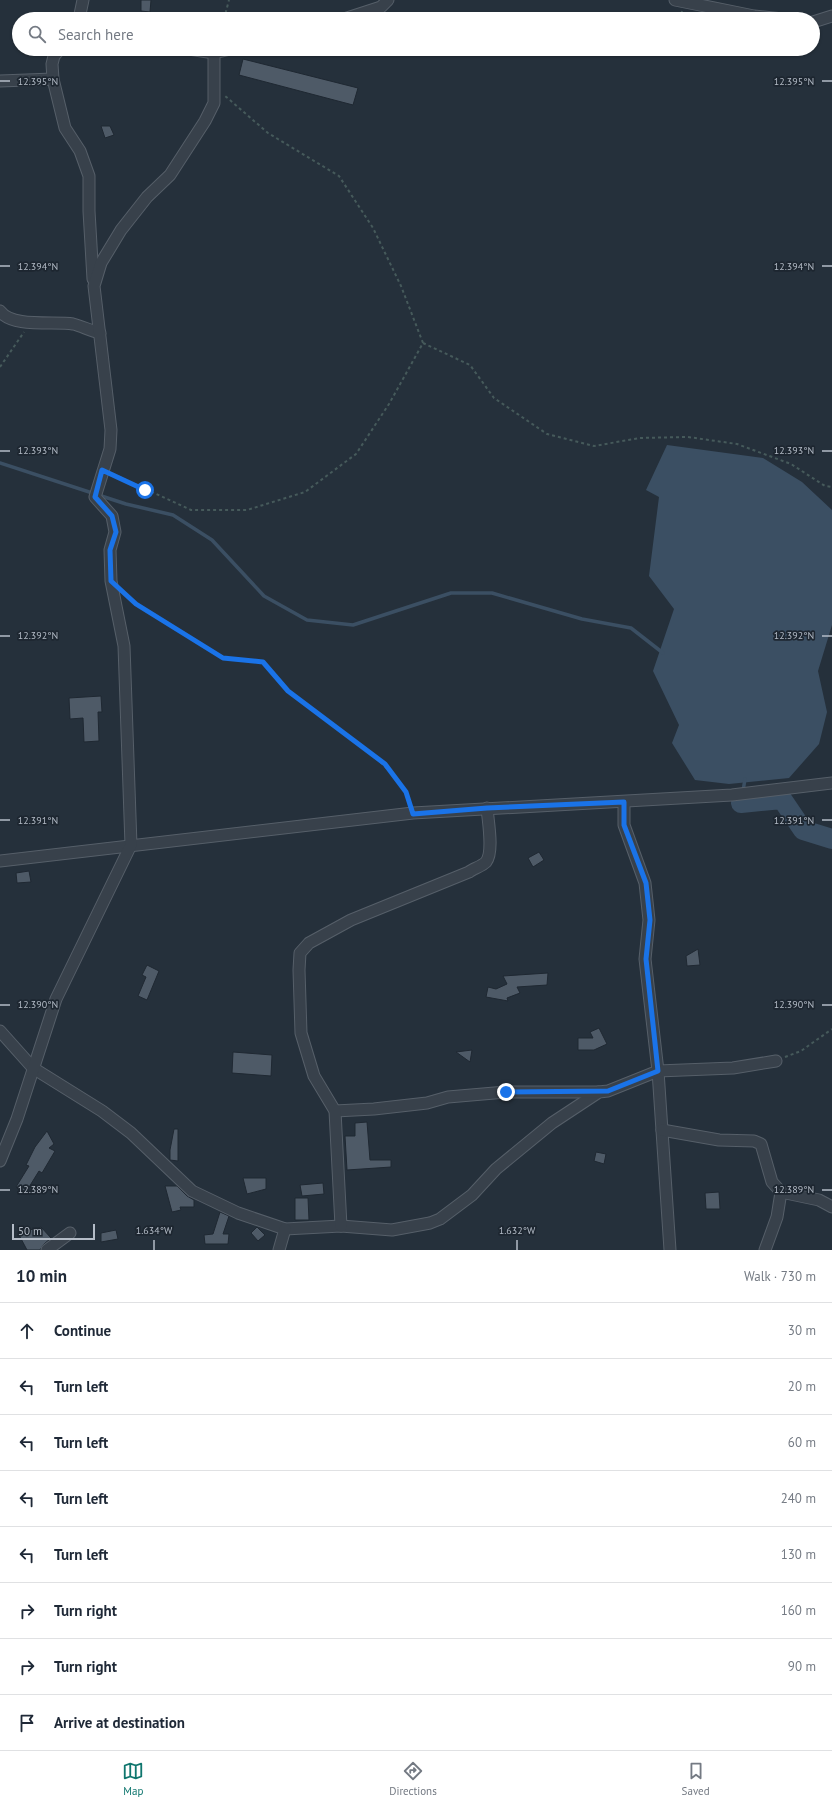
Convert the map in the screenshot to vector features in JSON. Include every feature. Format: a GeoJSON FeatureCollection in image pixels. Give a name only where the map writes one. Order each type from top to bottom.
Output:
{"type":"FeatureCollection","features":[{"type":"Feature","properties":{"kind":"street"},"geometry":{"type":"LineString","coordinates":[[80,12],[83,0]]}},
{"type":"Feature","properties":{"kind":"street"},"geometry":{"type":"LineString","coordinates":[[366,12],[381,7],[388,0]]}},
{"type":"Feature","properties":{"kind":"street"},"geometry":{"type":"LineString","coordinates":[[675,0],[734,12]]}},
{"type":"Feature","properties":{"kind":"street"},"geometry":{"type":"LineString","coordinates":[[820,20],[832,16]]}},
{"type":"Feature","properties":{"kind":"street"},"geometry":{"type":"LineString","coordinates":[[0,1161],[56,998],[131,845],[124,646],[111,581],[110,550],[116,532],[112,516],[95,497],[102,470],[110,449],[111,430],[94,286],[89,211],[89,176],[80,150],[65,128],[53,79],[53,60],[56,56]]}},
{"type":"Feature","properties":{"kind":"street"},"geometry":{"type":"LineString","coordinates":[[94,286],[101,263],[121,230],[147,197],[170,175],[205,121],[214,103],[214,56]]}},
{"type":"Feature","properties":{"kind":"street"},"geometry":{"type":"LineString","coordinates":[[0,81],[53,79]]}},
{"type":"Feature","properties":{"kind":"street"},"geometry":{"type":"LineString","coordinates":[[0,311],[2,314],[16,320],[75,325],[100,333]]}},
{"type":"Feature","properties":{"kind":"street"},"geometry":{"type":"LineString","coordinates":[[0,861],[413,814],[487,808],[624,802],[732,795],[832,783]]}},
{"type":"Feature","properties":{"kind":"street"},"geometry":{"type":"LineString","coordinates":[[624,802],[624,825],[646,883],[650,920],[646,959],[658,1071],[670,1250]]}},
{"type":"Feature","properties":{"kind":"street"},"geometry":{"type":"LineString","coordinates":[[341,1226],[335,1111],[314,1076],[301,1033],[299,970],[300,954],[309,943],[351,920],[469,872],[486,862],[490,852],[490,829],[487,808]]}},
{"type":"Feature","properties":{"kind":"street"},"geometry":{"type":"LineString","coordinates":[[0,1031],[33,1068],[102,1111],[131,1133],[192,1191],[238,1213],[285,1229],[341,1226],[392,1230],[420,1226],[440,1219],[472,1195],[496,1169],[552,1123],[599,1092]]}},
{"type":"Feature","properties":{"kind":"street"},"geometry":{"type":"LineString","coordinates":[[335,1111],[374,1109],[427,1102],[448,1097],[506,1092],[599,1092],[614,1089],[658,1071],[733,1068],[776,1061]]}},
{"type":"Feature","properties":{"kind":"street"},"geometry":{"type":"LineString","coordinates":[[662,1130],[719,1140],[754,1141],[761,1144],[772,1182],[781,1192],[819,1200],[832,1207]]}},
{"type":"Feature","properties":{"kind":"street"},"geometry":{"type":"LineString","coordinates":[[765,1250],[778,1217],[781,1192]]}},
{"type":"Feature","properties":{"kind":"street"},"geometry":{"type":"LineString","coordinates":[[279,1250],[285,1229]]}},
{"type":"Feature","properties":{"kind":"street"},"geometry":{"type":"LineString","coordinates":[[46,1250],[70,1234]]}},
{"type":"Feature","properties":{"kind":"path"},"geometry":{"type":"LineString","coordinates":[[226,12],[229,0]]}},
{"type":"Feature","properties":{"kind":"path"},"geometry":{"type":"LineString","coordinates":[[214,87],[268,133],[339,176],[373,228],[401,286],[422,343],[470,365],[494,398],[547,434],[594,446],[640,438],[688,437],[737,444],[791,464],[825,486],[832,487]]}},
{"type":"Feature","properties":{"kind":"path"},"geometry":{"type":"LineString","coordinates":[[0,367],[31,322]]}},
{"type":"Feature","properties":{"kind":"path"},"geometry":{"type":"LineString","coordinates":[[102,470],[191,510],[247,510],[305,492],[356,454],[389,404],[422,343]]}},
{"type":"Feature","properties":{"kind":"path"},"geometry":{"type":"LineString","coordinates":[[111,581],[136,604],[223,658],[263,662],[288,691],[385,764],[406,792],[413,814]]}},
{"type":"Feature","properties":{"kind":"path"},"geometry":{"type":"LineString","coordinates":[[776,1061],[801,1051],[832,1029]]}},
{"type":"Feature","properties":{"kind":"water"},"geometry":{"type":"Polygon","coordinates":[[[667,445],[763,458],[802,482],[832,510],[832,625],[818,671],[827,712],[819,744],[789,778],[729,784],[695,780],[672,743],[679,725],[653,671],[674,609],[649,576],[659,497],[646,490],[667,445]]]}},
{"type":"Feature","properties":{"kind":"building"},"geometry":{"type":"Polygon","coordinates":[[[141,0],[151,0],[150,12],[141,11],[141,0]]]}},
{"type":"Feature","properties":{"kind":"building"},"geometry":{"type":"Polygon","coordinates":[[[243,59],[358,88],[353,105],[239,75],[243,59]]]}},
{"type":"Feature","properties":{"kind":"building"},"geometry":{"type":"Polygon","coordinates":[[[101,126],[110,126],[114,135],[105,138],[101,126]]]}},
{"type":"Feature","properties":{"kind":"building"},"geometry":{"type":"Polygon","coordinates":[[[101,696],[102,712],[98,712],[99,741],[84,742],[83,718],[70,719],[69,698],[101,696]]]}},
{"type":"Feature","properties":{"kind":"building"},"geometry":{"type":"Polygon","coordinates":[[[539,852],[544,860],[533,867],[528,858],[539,852]]]}},
{"type":"Feature","properties":{"kind":"building"},"geometry":{"type":"Polygon","coordinates":[[[29,871],[31,882],[17,883],[16,873],[29,871]]]}},
{"type":"Feature","properties":{"kind":"building"},"geometry":{"type":"Polygon","coordinates":[[[698,949],[700,965],[687,966],[686,956],[698,949]]]}},
{"type":"Feature","properties":{"kind":"building"},"geometry":{"type":"Polygon","coordinates":[[[147,965],[159,971],[147,1000],[138,996],[146,977],[142,975],[147,965]]]}},
{"type":"Feature","properties":{"kind":"building"},"geometry":{"type":"Polygon","coordinates":[[[548,973],[547,985],[517,987],[520,993],[507,998],[508,1001],[486,997],[488,987],[496,989],[507,984],[503,976],[548,973]]]}},
{"type":"Feature","properties":{"kind":"building"},"geometry":{"type":"Polygon","coordinates":[[[599,1028],[607,1044],[594,1050],[578,1050],[578,1038],[593,1038],[590,1032],[599,1028]]]}},
{"type":"Feature","properties":{"kind":"building"},"geometry":{"type":"Polygon","coordinates":[[[472,1050],[470,1062],[456,1052],[472,1050]]]}},
{"type":"Feature","properties":{"kind":"building"},"geometry":{"type":"Polygon","coordinates":[[[233,1052],[272,1055],[271,1076],[232,1073],[233,1052]]]}},
{"type":"Feature","properties":{"kind":"building"},"geometry":{"type":"Polygon","coordinates":[[[367,1122],[370,1160],[391,1160],[391,1167],[347,1170],[345,1136],[355,1136],[355,1123],[367,1122]]]}},
{"type":"Feature","properties":{"kind":"building"},"geometry":{"type":"Polygon","coordinates":[[[174,1129],[178,1129],[178,1161],[170,1160],[170,1150],[174,1129]]]}},
{"type":"Feature","properties":{"kind":"building"},"geometry":{"type":"Polygon","coordinates":[[[47,1131],[54,1144],[49,1148],[55,1151],[42,1173],[39,1171],[26,1192],[16,1187],[29,1166],[26,1165],[35,1147],[47,1131]]]}},
{"type":"Feature","properties":{"kind":"building"},"geometry":{"type":"Polygon","coordinates":[[[596,1152],[606,1154],[604,1164],[594,1161],[596,1152]]]}},
{"type":"Feature","properties":{"kind":"building"},"geometry":{"type":"Polygon","coordinates":[[[243,1178],[266,1178],[266,1189],[247,1194],[243,1178]]]}},
{"type":"Feature","properties":{"kind":"building"},"geometry":{"type":"Polygon","coordinates":[[[323,1183],[324,1194],[302,1196],[300,1185],[323,1183]]]}},
{"type":"Feature","properties":{"kind":"building"},"geometry":{"type":"Polygon","coordinates":[[[165,1186],[177,1186],[187,1196],[194,1200],[194,1207],[180,1207],[181,1210],[172,1212],[165,1186]]]}},
{"type":"Feature","properties":{"kind":"building"},"geometry":{"type":"Polygon","coordinates":[[[719,1192],[720,1209],[706,1209],[705,1193],[719,1192]]]}},
{"type":"Feature","properties":{"kind":"building"},"geometry":{"type":"Polygon","coordinates":[[[295,1198],[308,1198],[309,1220],[295,1220],[295,1198]]]}},
{"type":"Feature","properties":{"kind":"building"},"geometry":{"type":"Polygon","coordinates":[[[220,1212],[229,1216],[223,1234],[229,1234],[228,1244],[205,1244],[204,1235],[213,1234],[220,1212]]]}},
{"type":"Feature","properties":{"kind":"building"},"geometry":{"type":"Polygon","coordinates":[[[41,1227],[51,1238],[40,1250],[27,1250],[18,1233],[41,1227]]]}},
{"type":"Feature","properties":{"kind":"building"},"geometry":{"type":"Polygon","coordinates":[[[257,1227],[265,1235],[258,1241],[251,1233],[257,1227]]]}},
{"type":"Feature","properties":{"kind":"building"},"geometry":{"type":"Polygon","coordinates":[[[116,1230],[118,1239],[101,1242],[101,1233],[116,1230]]]}},
{"type":"Feature","properties":{"kind":"waterway"},"geometry":{"type":"LineString","coordinates":[[0,463],[126,504],[173,515],[212,540],[264,596],[307,620],[353,625],[451,593],[492,593],[582,619],[631,628],[663,653]]}},
{"type":"Feature","properties":{"kind":"waterway"},"geometry":{"type":"LineString","coordinates":[[741,803],[745,779]]}},
{"type":"Feature","properties":{"kind":"waterway"},"geometry":{"type":"LineString","coordinates":[[741,803],[782,799],[803,830],[832,839]]}},
{"type":"Feature","properties":{"kind":"route"},"geometry":{"type":"LineString","coordinates":[[145,490],[102,470],[95,497],[112,516],[116,532],[110,550],[111,581],[136,604],[223,658],[263,662],[288,691],[385,764],[406,792],[413,814],[487,808],[624,802],[624,825],[634,857],[646,883],[650,920],[646,959],[658,1071],[632,1083],[608,1091],[549,1093],[506,1092]]}}]}
